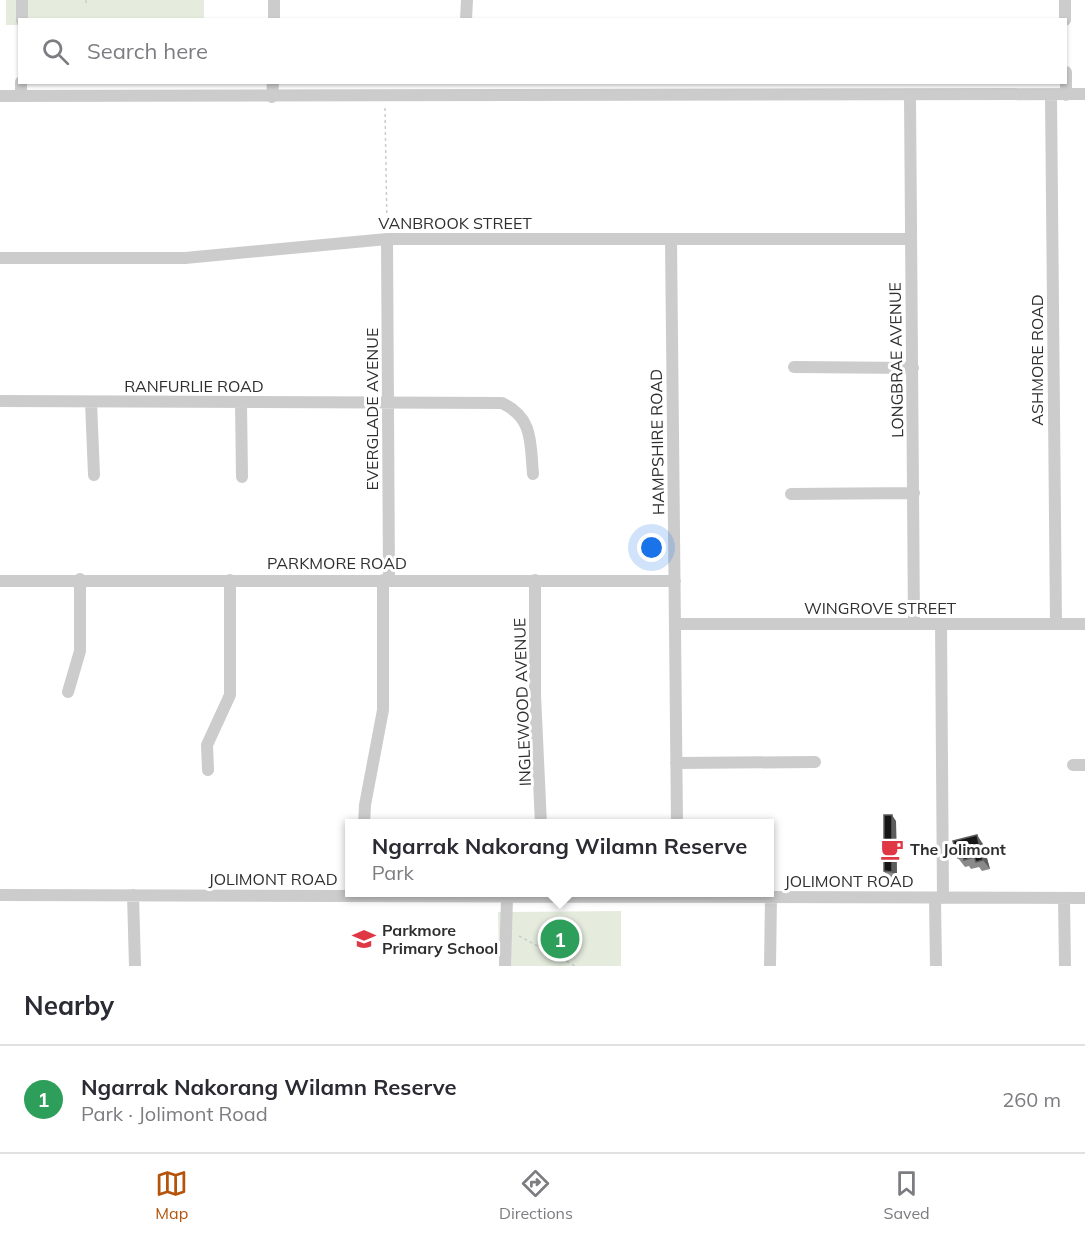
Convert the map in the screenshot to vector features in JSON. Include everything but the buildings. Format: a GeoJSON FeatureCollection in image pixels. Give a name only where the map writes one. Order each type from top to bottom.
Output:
{"type":"FeatureCollection","features":[{"type":"Feature","properties":{"kind":"street"},"geometry":{"type":"LineString","coordinates":[[22,0],[22,18]]}},
{"type":"Feature","properties":{"kind":"street"},"geometry":{"type":"LineString","coordinates":[[274,0],[274,18]]}},
{"type":"Feature","properties":{"kind":"street"},"geometry":{"type":"LineString","coordinates":[[466,18],[467,0]]}},
{"type":"Feature","properties":{"kind":"street"},"geometry":{"type":"LineString","coordinates":[[1065,0],[1065,18]]}},
{"type":"Feature","properties":{"kind":"street"},"geometry":{"type":"LineString","coordinates":[[21,84],[21,96]]}},
{"type":"Feature","properties":{"kind":"street"},"geometry":{"type":"LineString","coordinates":[[272,97],[273,84]]}},
{"type":"Feature","properties":{"kind":"street"},"geometry":{"type":"LineString","coordinates":[[464,96],[465,84]]}},
{"type":"Feature","properties":{"kind":"street"},"geometry":{"type":"LineString","coordinates":[[1066,84],[1066,95]]}},
{"type":"Feature","properties":{"kind":"street","name":"ASHMORE ROAD"},"geometry":{"type":"LineString","coordinates":[[1051,94],[1056,624]]}},
{"type":"Feature","properties":{"kind":"street"},"geometry":{"type":"LineString","coordinates":[[0,96],[1085,94]]}},
{"type":"Feature","properties":{"kind":"street","name":"LONGBRAE AVENUE"},"geometry":{"type":"LineString","coordinates":[[910,96],[914,624]]}},
{"type":"Feature","properties":{"kind":"street","name":"VANBROOK STREET"},"geometry":{"type":"LineString","coordinates":[[0,258],[185,258],[387,239],[911,238]]}},
{"type":"Feature","properties":{"kind":"street","name":"EVERGLADE AVENUE"},"geometry":{"type":"LineString","coordinates":[[364,819],[364,805],[383,710],[388,401],[387,239]]}},
{"type":"Feature","properties":{"kind":"street","name":"HAMPSHIRE ROAD"},"geometry":{"type":"LineString","coordinates":[[672,239],[677,819]]}},
{"type":"Feature","properties":{"kind":"street"},"geometry":{"type":"LineString","coordinates":[[794,368],[913,368]]}},
{"type":"Feature","properties":{"kind":"street","name":"RANFURLIE ROAD"},"geometry":{"type":"LineString","coordinates":[[0,401],[502,403],[517,410],[525,419],[533,474]]}},
{"type":"Feature","properties":{"kind":"street"},"geometry":{"type":"LineString","coordinates":[[91,402],[94,475]]}},
{"type":"Feature","properties":{"kind":"street"},"geometry":{"type":"LineString","coordinates":[[241,403],[242,477]]}},
{"type":"Feature","properties":{"kind":"street"},"geometry":{"type":"LineString","coordinates":[[791,494],[914,493]]}},
{"type":"Feature","properties":{"kind":"street"},"geometry":{"type":"LineString","coordinates":[[68,692],[80,651],[80,579]]}},
{"type":"Feature","properties":{"kind":"street","name":"PARKMORE ROAD"},"geometry":{"type":"LineString","coordinates":[[0,580],[675,580]]}},
{"type":"Feature","properties":{"kind":"street"},"geometry":{"type":"LineString","coordinates":[[208,770],[207,745],[230,695],[230,580]]}},
{"type":"Feature","properties":{"kind":"street","name":"INGLEWOOD AVENUE"},"geometry":{"type":"LineString","coordinates":[[535,580],[535,695],[542,819]]}},
{"type":"Feature","properties":{"kind":"street","name":"WINGROVE STREET"},"geometry":{"type":"LineString","coordinates":[[675,624],[1085,624]]}},
{"type":"Feature","properties":{"kind":"street"},"geometry":{"type":"LineString","coordinates":[[936,966],[939,898],[941,624]]}},
{"type":"Feature","properties":{"kind":"street"},"geometry":{"type":"LineString","coordinates":[[676,763],[815,762]]}},
{"type":"Feature","properties":{"kind":"street","name":"JOLIMONT ROAD"},"geometry":{"type":"LineString","coordinates":[[0,895],[345,894]]}},
{"type":"Feature","properties":{"kind":"street"},"geometry":{"type":"LineString","coordinates":[[133,895],[135,966]]}},
{"type":"Feature","properties":{"kind":"street","name":"JOLIMONT ROAD"},"geometry":{"type":"LineString","coordinates":[[471,897],[519,897]]}},
{"type":"Feature","properties":{"kind":"street"},"geometry":{"type":"LineString","coordinates":[[770,966],[771,897]]}},
{"type":"Feature","properties":{"kind":"street","name":"JOLIMONT ROAD"},"geometry":{"type":"LineString","coordinates":[[771,897],[1085,898]]}},
{"type":"Feature","properties":{"kind":"street"},"geometry":{"type":"LineString","coordinates":[[505,966],[507,898]]}},
{"type":"Feature","properties":{"kind":"street"},"geometry":{"type":"LineString","coordinates":[[1064,898],[1065,966]]}},
{"type":"Feature","properties":{"kind":"path"},"geometry":{"type":"LineString","coordinates":[[385,96],[387,239]]}},
{"type":"Feature","properties":{"kind":"path"},"geometry":{"type":"LineString","coordinates":[[505,928],[575,966]]}},
{"type":"Feature","properties":{"kind":"shaded area"},"geometry":{"type":"Polygon","coordinates":[[[6,0],[204,0],[204,18],[18,18],[18,25],[6,25],[6,0]]]}},
{"type":"Feature","properties":{"kind":"shaded area"},"geometry":{"type":"Polygon","coordinates":[[[621,911],[621,966],[499,966],[498,912],[621,911]]]}},
{"type":"Feature","properties":{"kind":"place","name":"The Jolimont"},"geometry":{"type":"Point","coordinates":[892,849]}},
{"type":"Feature","properties":{"kind":"place","name":"Parkmore Primary School"},"geometry":{"type":"Point","coordinates":[364,939]}},
{"type":"Feature","properties":{"kind":"place","name":"Ngarrak Nakorang Wilamn Reserve"},"geometry":{"type":"Point","coordinates":[560,939]}}]}
